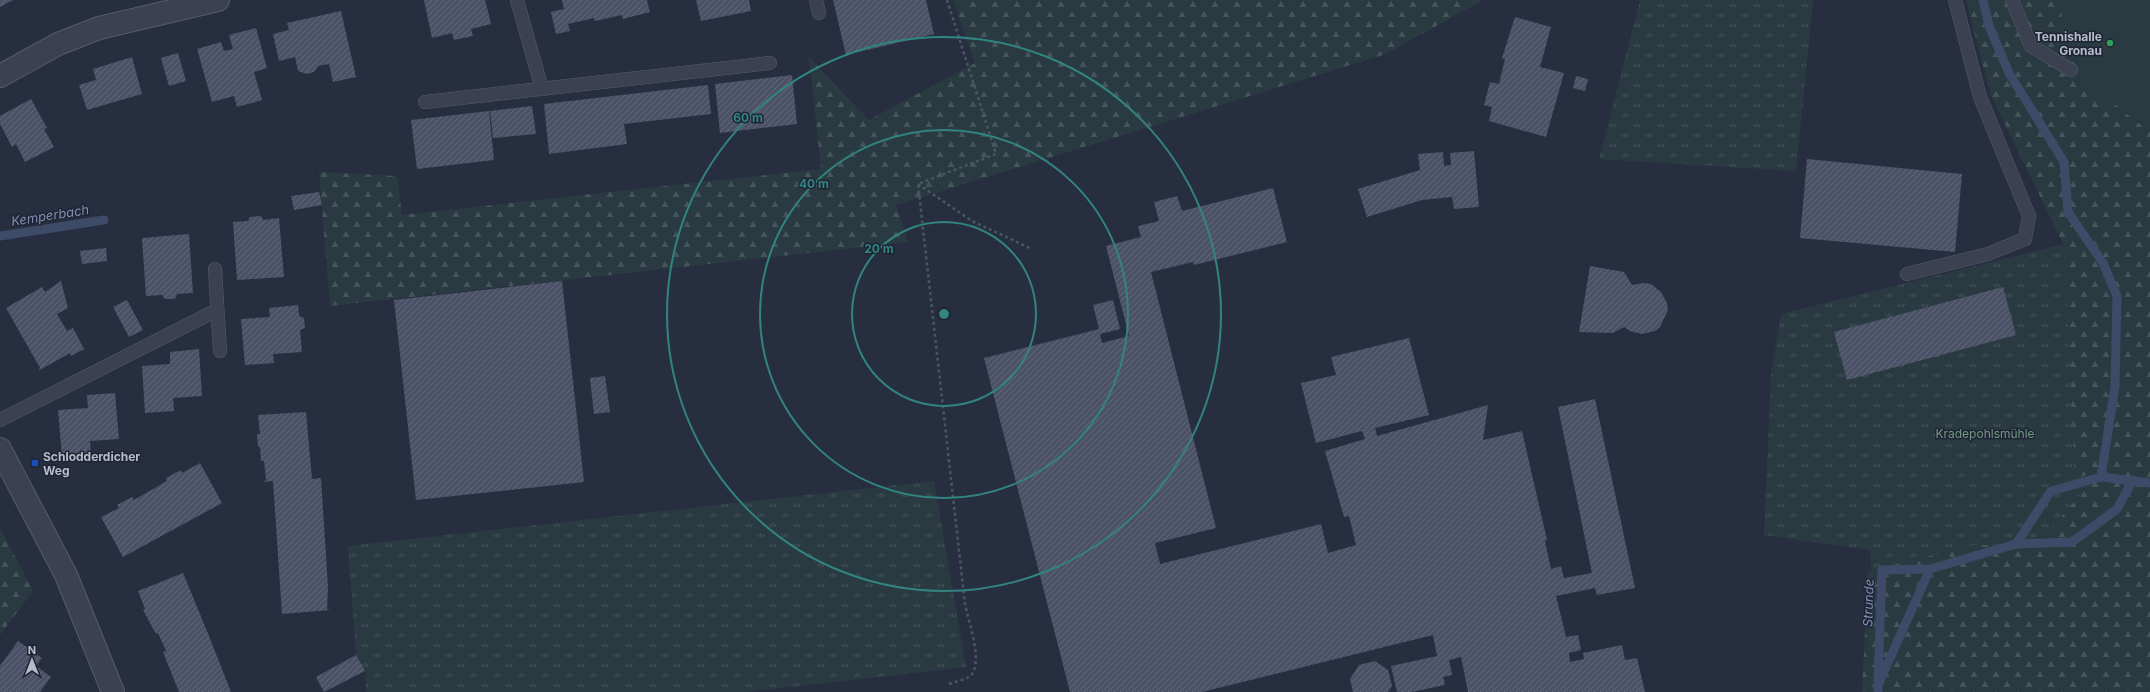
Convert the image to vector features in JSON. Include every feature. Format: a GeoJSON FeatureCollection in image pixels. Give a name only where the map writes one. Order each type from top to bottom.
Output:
{"type":"FeatureCollection","features":[{"type":"Feature","properties":{"kind":"street"},"geometry":{"type":"LineString","coordinates":[[0,76],[58,44],[99,28],[218,0]]}},
{"type":"Feature","properties":{"kind":"street"},"geometry":{"type":"LineString","coordinates":[[0,449],[66,575],[113,692]]}},
{"type":"Feature","properties":{"kind":"lane"},"geometry":{"type":"LineString","coordinates":[[517,0],[542,89]]}},
{"type":"Feature","properties":{"kind":"lane"},"geometry":{"type":"LineString","coordinates":[[1907,274],[1988,254],[2025,239],[2029,216],[1980,97],[1955,0]]}},
{"type":"Feature","properties":{"kind":"lane"},"geometry":{"type":"LineString","coordinates":[[2012,0],[2031,46],[2070,70]]}},
{"type":"Feature","properties":{"kind":"lane"},"geometry":{"type":"LineString","coordinates":[[426,102],[770,63]]}},
{"type":"Feature","properties":{"kind":"lane"},"geometry":{"type":"LineString","coordinates":[[215,269],[220,351]]}},
{"type":"Feature","properties":{"kind":"lane"},"geometry":{"type":"LineString","coordinates":[[0,420],[217,310]]}},
{"type":"Feature","properties":{"kind":"path"},"geometry":{"type":"LineString","coordinates":[[918,184],[996,154],[947,0]]}},
{"type":"Feature","properties":{"kind":"path"},"geometry":{"type":"LineString","coordinates":[[918,184],[972,221],[1032,249]]}},
{"type":"Feature","properties":{"kind":"path"},"geometry":{"type":"LineString","coordinates":[[918,184],[965,604],[977,650],[975,670],[970,676],[948,684]]}},
{"type":"Feature","properties":{"kind":"green space"},"geometry":{"type":"Polygon","coordinates":[[[953,0],[1483,0],[1386,54],[896,205],[908,242],[330,306],[319,172],[397,176],[402,215],[821,169],[809,57],[869,120],[975,63],[953,0]]]}},
{"type":"Feature","properties":{"kind":"green space"},"geometry":{"type":"Polygon","coordinates":[[[1640,0],[1813,0],[1796,171],[1599,159],[1640,0]]]}},
{"type":"Feature","properties":{"kind":"green space"},"geometry":{"type":"Polygon","coordinates":[[[1966,0],[2058,0],[2081,86],[2116,105],[2150,132],[2150,692],[1862,692],[1868,571],[1975,545],[2037,545],[2099,473],[2075,477],[2064,246],[1990,93],[1966,0]]]}},
{"type":"Feature","properties":{"kind":"green space","name":"Tennishalle Gronau"},"geometry":{"type":"Polygon","coordinates":[[[2058,0],[2150,0],[2150,132],[2116,105],[2081,87],[2058,0]]]}},
{"type":"Feature","properties":{"kind":"green space","name":"Kradepohlsmühle"},"geometry":{"type":"Polygon","coordinates":[[[2064,244],[2150,692],[1882,692],[1870,550],[1764,535],[1771,374],[1781,314],[2064,244]]]}},
{"type":"Feature","properties":{"kind":"green space"},"geometry":{"type":"Polygon","coordinates":[[[934,481],[966,667],[746,692],[366,692],[365,671],[356,655],[348,546],[934,481]]]}},
{"type":"Feature","properties":{"kind":"green space"},"geometry":{"type":"Polygon","coordinates":[[[0,528],[33,591],[0,635],[0,528]]]}},
{"type":"Feature","properties":{"kind":"building"},"geometry":{"type":"Polygon","coordinates":[[[0,0],[13,0],[0,7],[0,0]]]}},
{"type":"Feature","properties":{"kind":"building"},"geometry":{"type":"Polygon","coordinates":[[[424,0],[485,0],[491,24],[471,29],[473,36],[454,40],[452,33],[432,38],[424,0]]]}},
{"type":"Feature","properties":{"kind":"building"},"geometry":{"type":"Polygon","coordinates":[[[562,0],[647,0],[650,12],[623,19],[622,15],[595,21],[594,18],[568,24],[570,31],[556,34],[551,12],[564,9],[562,0]]]}},
{"type":"Feature","properties":{"kind":"building"},"geometry":{"type":"Polygon","coordinates":[[[696,0],[749,0],[751,11],[701,21],[696,0]]]}},
{"type":"Feature","properties":{"kind":"building"},"geometry":{"type":"Polygon","coordinates":[[[833,0],[926,0],[934,34],[846,55],[833,0]]]}},
{"type":"Feature","properties":{"kind":"building"},"geometry":{"type":"Polygon","coordinates":[[[341,11],[356,77],[333,82],[329,64],[318,66],[314,72],[307,74],[298,71],[295,57],[279,61],[273,34],[289,30],[287,23],[341,11]]]}},
{"type":"Feature","properties":{"kind":"building"},"geometry":{"type":"Polygon","coordinates":[[[1515,17],[1551,27],[1540,67],[1564,73],[1546,137],[1489,121],[1492,107],[1484,105],[1490,82],[1499,84],[1505,59],[1502,58],[1515,17]]]}},
{"type":"Feature","properties":{"kind":"building"},"geometry":{"type":"Polygon","coordinates":[[[256,28],[267,68],[254,72],[262,100],[237,107],[234,96],[212,102],[197,49],[221,42],[224,51],[233,49],[229,35],[256,28]]]}},
{"type":"Feature","properties":{"kind":"building"},"geometry":{"type":"Polygon","coordinates":[[[178,53],[186,81],[169,86],[161,58],[178,53]]]}},
{"type":"Feature","properties":{"kind":"building"},"geometry":{"type":"Polygon","coordinates":[[[132,57],[142,94],[87,110],[79,85],[96,80],[93,69],[132,57]]]}},
{"type":"Feature","properties":{"kind":"building"},"geometry":{"type":"Polygon","coordinates":[[[792,75],[797,124],[720,133],[715,84],[792,75]]]}},
{"type":"Feature","properties":{"kind":"building"},"geometry":{"type":"Polygon","coordinates":[[[1576,76],[1588,79],[1585,91],[1573,88],[1576,76]]]}},
{"type":"Feature","properties":{"kind":"building"},"geometry":{"type":"Polygon","coordinates":[[[708,85],[711,114],[624,124],[627,144],[549,154],[544,104],[708,85]]]}},
{"type":"Feature","properties":{"kind":"building"},"geometry":{"type":"Polygon","coordinates":[[[31,99],[47,128],[44,129],[54,147],[25,162],[16,144],[12,147],[0,124],[0,116],[31,99]]]}},
{"type":"Feature","properties":{"kind":"building"},"geometry":{"type":"Polygon","coordinates":[[[532,106],[536,134],[493,138],[490,111],[532,106]]]}},
{"type":"Feature","properties":{"kind":"building"},"geometry":{"type":"Polygon","coordinates":[[[489,111],[494,160],[417,169],[411,120],[489,111]]]}},
{"type":"Feature","properties":{"kind":"building"},"geometry":{"type":"Polygon","coordinates":[[[1474,151],[1479,207],[1454,209],[1452,197],[1422,200],[1367,217],[1358,189],[1420,170],[1418,154],[1443,152],[1444,166],[1451,165],[1450,153],[1474,151]]]}},
{"type":"Feature","properties":{"kind":"building"},"geometry":{"type":"Polygon","coordinates":[[[1807,159],[1962,174],[1955,252],[1800,238],[1807,159]]]}},
{"type":"Feature","properties":{"kind":"building"},"geometry":{"type":"Polygon","coordinates":[[[1273,188],[1287,242],[1194,265],[1193,262],[1151,272],[1216,528],[1155,543],[1160,564],[1321,524],[1328,553],[1356,545],[1349,516],[1344,517],[1325,451],[1365,439],[1362,431],[1316,443],[1301,383],[1336,375],[1331,357],[1409,338],[1429,415],[1375,428],[1377,436],[1488,405],[1483,440],[1522,431],[1547,540],[1545,541],[1551,569],[1561,566],[1564,578],[1592,573],[1558,407],[1595,399],[1635,588],[1597,595],[1595,588],[1556,596],[1566,637],[1578,635],[1581,650],[1569,653],[1570,662],[1584,659],[1583,653],[1622,645],[1625,660],[1637,658],[1645,692],[1468,692],[1461,657],[1449,660],[1452,675],[1443,677],[1445,685],[1412,692],[1397,692],[1391,666],[1437,656],[1433,635],[1202,692],[1070,692],[984,358],[1099,329],[1093,305],[1113,300],[1120,329],[1100,334],[1102,343],[1129,336],[1106,246],[1141,237],[1138,226],[1159,221],[1154,202],[1177,196],[1182,211],[1273,188]]]}},
{"type":"Feature","properties":{"kind":"building"},"geometry":{"type":"Polygon","coordinates":[[[319,192],[322,205],[294,210],[291,196],[319,192]]]}},
{"type":"Feature","properties":{"kind":"building"},"geometry":{"type":"Polygon","coordinates":[[[261,216],[263,220],[279,218],[284,277],[237,280],[233,222],[248,221],[250,217],[261,216]]]}},
{"type":"Feature","properties":{"kind":"building"},"geometry":{"type":"Polygon","coordinates":[[[189,234],[193,293],[177,294],[175,299],[165,299],[162,295],[146,296],[142,238],[189,234]]]}},
{"type":"Feature","properties":{"kind":"building"},"geometry":{"type":"Polygon","coordinates":[[[106,248],[107,261],[82,264],[80,251],[106,248]]]}},
{"type":"Feature","properties":{"kind":"building"},"geometry":{"type":"Polygon","coordinates":[[[1590,266],[1624,272],[1632,285],[1644,283],[1651,284],[1661,292],[1667,303],[1668,310],[1660,327],[1655,331],[1642,334],[1630,331],[1624,327],[1613,333],[1579,332],[1590,266]]]}},
{"type":"Feature","properties":{"kind":"building"},"geometry":{"type":"Polygon","coordinates":[[[61,281],[68,308],[57,314],[67,331],[73,328],[84,349],[71,356],[70,353],[38,371],[40,368],[6,308],[42,287],[45,292],[61,281]]]}},
{"type":"Feature","properties":{"kind":"building"},"geometry":{"type":"Polygon","coordinates":[[[562,281],[584,482],[416,500],[394,300],[562,281]]]}},
{"type":"Feature","properties":{"kind":"building"},"geometry":{"type":"Polygon","coordinates":[[[2003,287],[2016,335],[1847,380],[1834,332],[2003,287]]]}},
{"type":"Feature","properties":{"kind":"building"},"geometry":{"type":"Polygon","coordinates":[[[127,300],[143,330],[129,337],[113,307],[127,300]]]}},
{"type":"Feature","properties":{"kind":"building"},"geometry":{"type":"Polygon","coordinates":[[[298,305],[299,316],[304,318],[305,328],[300,330],[302,352],[273,354],[274,363],[245,365],[241,319],[270,317],[269,308],[298,305]]]}},
{"type":"Feature","properties":{"kind":"building"},"geometry":{"type":"Polygon","coordinates":[[[199,349],[202,396],[173,398],[174,411],[145,413],[142,366],[170,364],[170,352],[199,349]]]}},
{"type":"Feature","properties":{"kind":"building"},"geometry":{"type":"Polygon","coordinates":[[[605,376],[610,412],[594,414],[590,378],[605,376]]]}},
{"type":"Feature","properties":{"kind":"building"},"geometry":{"type":"Polygon","coordinates":[[[115,393],[119,439],[90,441],[91,454],[62,456],[58,410],[88,408],[87,395],[115,393]]]}},
{"type":"Feature","properties":{"kind":"building"},"geometry":{"type":"Polygon","coordinates":[[[306,412],[312,479],[321,478],[328,588],[327,609],[330,610],[282,614],[273,481],[263,482],[266,480],[264,461],[261,461],[260,447],[258,447],[257,434],[260,434],[258,415],[306,412]]]}},
{"type":"Feature","properties":{"kind":"building"},"geometry":{"type":"Polygon","coordinates":[[[200,463],[222,503],[123,557],[101,517],[119,508],[117,505],[132,497],[134,500],[167,481],[166,478],[181,470],[182,473],[200,463]]]}},
{"type":"Feature","properties":{"kind":"building"},"geometry":{"type":"Polygon","coordinates":[[[183,573],[231,692],[179,692],[163,652],[166,651],[158,633],[156,634],[143,610],[145,609],[138,591],[183,573]]]}},
{"type":"Feature","properties":{"kind":"building"},"geometry":{"type":"Polygon","coordinates":[[[18,641],[42,658],[36,666],[51,677],[40,692],[0,692],[0,666],[18,641]]]}},
{"type":"Feature","properties":{"kind":"building"},"geometry":{"type":"Polygon","coordinates":[[[356,655],[365,671],[324,692],[316,677],[356,655]]]}},
{"type":"Feature","properties":{"kind":"building"},"geometry":{"type":"Polygon","coordinates":[[[1375,661],[1388,670],[1392,686],[1388,692],[1353,692],[1350,679],[1359,665],[1375,661]]]}},
{"type":"Feature","properties":{"kind":"waterway"},"geometry":{"type":"LineString","coordinates":[[1983,0],[1989,26],[2009,73],[2064,162],[2068,212],[2103,263],[2117,296],[2115,386],[2101,477]]}},
{"type":"Feature","properties":{"kind":"waterway","name":"Kemperbach"},"geometry":{"type":"LineString","coordinates":[[0,236],[104,220]]}},
{"type":"Feature","properties":{"kind":"waterway","name":"Strunde"},"geometry":{"type":"LineString","coordinates":[[1878,692],[1878,685],[1930,569],[2016,544],[2051,491],[2101,477],[2150,483]]}},
{"type":"Feature","properties":{"kind":"waterway","name":"Strunde"},"geometry":{"type":"LineString","coordinates":[[2016,544],[2072,542],[2117,509],[2133,480]]}},
{"type":"Feature","properties":{"kind":"waterway","name":"Strunde"},"geometry":{"type":"LineString","coordinates":[[1878,680],[1882,570],[1930,569]]}},
{"type":"Feature","properties":{"kind":"place","name":"Tennishalle Gronau"},"geometry":{"type":"Point","coordinates":[2110,43]}},
{"type":"Feature","properties":{"kind":"place","name":"Schlodderdicher Weg"},"geometry":{"type":"Point","coordinates":[35,463]}}]}
